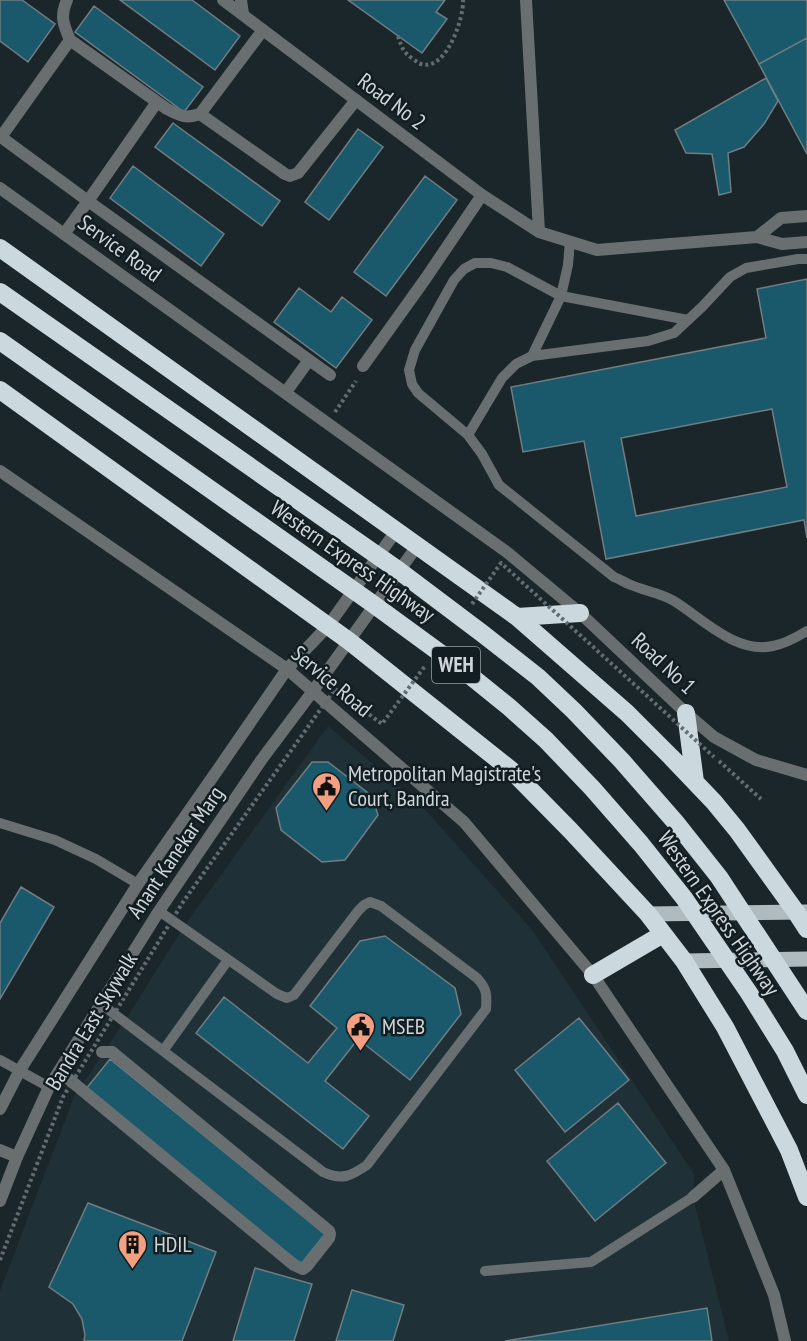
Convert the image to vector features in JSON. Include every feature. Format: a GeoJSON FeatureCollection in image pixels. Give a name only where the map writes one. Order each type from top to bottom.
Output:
{"type":"FeatureCollection","features":[{"type":"Feature","properties":{"kind":"highway"},"geometry":{"type":"LineString","coordinates":[[0,248],[517,617],[627,713],[671,756],[737,830],[802,912],[807,929]]}},
{"type":"Feature","properties":{"kind":"highway","name":"Western Express Highway"},"geometry":{"type":"LineString","coordinates":[[0,292],[398,570],[538,677],[614,753],[677,824],[719,878],[807,1011]]}},
{"type":"Feature","properties":{"kind":"highway","name":"Western Express Highway"},"geometry":{"type":"LineString","coordinates":[[0,341],[462,669],[546,740],[641,844],[684,898],[785,1051],[807,1095]]}},
{"type":"Feature","properties":{"kind":"highway"},"geometry":{"type":"LineString","coordinates":[[0,390],[349,641],[511,770],[648,914],[684,961],[725,1027],[789,1150],[807,1197]]}},
{"type":"Feature","properties":{"kind":"highway"},"geometry":{"type":"LineString","coordinates":[[517,617],[580,614]]}},
{"type":"Feature","properties":{"kind":"highway"},"geometry":{"type":"LineString","coordinates":[[686,713],[695,782]]}},
{"type":"Feature","properties":{"kind":"highway"},"geometry":{"type":"LineString","coordinates":[[593,975],[663,934]]}},
{"type":"Feature","properties":{"kind":"main road"},"geometry":{"type":"LineString","coordinates":[[648,914],[802,912]]}},
{"type":"Feature","properties":{"kind":"main road"},"geometry":{"type":"LineString","coordinates":[[684,961],[807,959]]}},
{"type":"Feature","properties":{"kind":"street"},"geometry":{"type":"LineString","coordinates":[[67,0],[63,9],[63,19],[70,40],[167,109],[183,117],[200,114],[263,30]]}},
{"type":"Feature","properties":{"kind":"street","name":"Road No 2"},"geometry":{"type":"LineString","coordinates":[[223,0],[482,195],[539,232],[597,250],[757,237],[782,244],[807,242]]}},
{"type":"Feature","properties":{"kind":"street"},"geometry":{"type":"LineString","coordinates":[[242,0],[243,14]]}},
{"type":"Feature","properties":{"kind":"street"},"geometry":{"type":"LineString","coordinates":[[526,0],[539,232]]}},
{"type":"Feature","properties":{"kind":"street"},"geometry":{"type":"LineString","coordinates":[[70,40],[0,138],[330,375]]}},
{"type":"Feature","properties":{"kind":"street"},"geometry":{"type":"LineString","coordinates":[[200,114],[290,176],[298,173],[356,100]]}},
{"type":"Feature","properties":{"kind":"street"},"geometry":{"type":"LineString","coordinates":[[64,234],[157,102]]}},
{"type":"Feature","properties":{"kind":"street","name":"Service Road"},"geometry":{"type":"LineString","coordinates":[[0,188],[508,553]]}},
{"type":"Feature","properties":{"kind":"street"},"geometry":{"type":"LineString","coordinates":[[363,366],[482,195]]}},
{"type":"Feature","properties":{"kind":"street"},"geometry":{"type":"LineString","coordinates":[[757,237],[781,218],[807,216]]}},
{"type":"Feature","properties":{"kind":"street"},"geometry":{"type":"LineString","coordinates":[[285,392],[309,360]]}},
{"type":"Feature","properties":{"kind":"street","name":"Service Road"},"geometry":{"type":"LineString","coordinates":[[0,471],[287,669],[464,822],[593,975],[724,1170],[774,1295],[785,1341]]}},
{"type":"Feature","properties":{"kind":"street","name":"Anant Kanekar Marg"},"geometry":{"type":"LineString","coordinates":[[0,1109],[20,1070],[138,884],[287,669],[328,626],[396,531]]}},
{"type":"Feature","properties":{"kind":"street","name":"Anant Kanekar Marg"},"geometry":{"type":"LineString","coordinates":[[0,1201],[49,1087],[159,911],[262,759],[417,546]]}},
{"type":"Feature","properties":{"kind":"street","name":"Road No 1"},"geometry":{"type":"LineString","coordinates":[[508,553],[580,614],[714,737],[756,760],[807,775]]}},
{"type":"Feature","properties":{"kind":"street"},"geometry":{"type":"LineString","coordinates":[[59,1071],[294,1265],[303,1269],[307,1266],[329,1238],[329,1232],[112,1052],[102,1052]]}},
{"type":"Feature","properties":{"kind":"street"},"geometry":{"type":"LineString","coordinates":[[0,1150],[17,1157]]}},
{"type":"Feature","properties":{"kind":"street"},"geometry":{"type":"LineString","coordinates":[[693,1197],[724,1170]]}},
{"type":"Feature","properties":{"kind":"lane"},"geometry":{"type":"LineString","coordinates":[[532,356],[561,296],[568,265],[570,242]]}},
{"type":"Feature","properties":{"kind":"lane"},"geometry":{"type":"LineString","coordinates":[[468,435],[502,378],[516,364],[532,356],[648,341],[674,333],[730,277],[746,268],[807,259]]}},
{"type":"Feature","properties":{"kind":"lane"},"geometry":{"type":"LineString","coordinates":[[688,320],[561,296],[507,267],[491,263],[475,263],[464,269],[454,280],[415,350],[409,370],[412,384],[418,393],[468,435],[482,454],[499,485],[614,577],[674,601],[720,633],[738,642],[761,647],[775,646],[807,631]]}},
{"type":"Feature","properties":{"kind":"lane"},"geometry":{"type":"LineString","coordinates":[[0,823],[55,840],[96,859],[138,884]]}},
{"type":"Feature","properties":{"kind":"lane"},"geometry":{"type":"LineString","coordinates":[[101,1004],[323,1172],[341,1177],[354,1174],[367,1165],[486,1009],[487,995],[484,986],[477,978],[381,906],[370,902],[358,910],[294,995],[287,998],[277,994],[159,911]]}},
{"type":"Feature","properties":{"kind":"lane"},"geometry":{"type":"LineString","coordinates":[[163,1051],[228,960]]}},
{"type":"Feature","properties":{"kind":"lane"},"geometry":{"type":"LineString","coordinates":[[0,1059],[49,1087]]}},
{"type":"Feature","properties":{"kind":"lane"},"geometry":{"type":"LineString","coordinates":[[485,1271],[591,1262],[693,1197]]}},
{"type":"Feature","properties":{"kind":"path"},"geometry":{"type":"LineString","coordinates":[[398,36],[404,52],[421,64],[434,64],[443,56],[453,41],[460,23],[463,0]]}},
{"type":"Feature","properties":{"kind":"path"},"geometry":{"type":"LineString","coordinates":[[328,422],[355,384],[363,366]]}},
{"type":"Feature","properties":{"kind":"path"},"geometry":{"type":"LineString","coordinates":[[471,605],[501,563],[761,799]]}},
{"type":"Feature","properties":{"kind":"path","name":"Bandra East Skywalk"},"geometry":{"type":"LineString","coordinates":[[0,1260],[63,1097],[183,902],[224,844],[335,689],[382,724],[425,665]]}},
{"type":"Feature","properties":{"kind":"shaded area"},"geometry":{"type":"Polygon","coordinates":[[[328,726],[421,805],[533,931],[694,1174],[693,1197],[729,1341],[0,1341],[0,1291],[74,1097],[183,928],[328,726]]]}},
{"type":"Feature","properties":{"kind":"building"},"geometry":{"type":"Polygon","coordinates":[[[0,0],[22,0],[55,24],[28,62],[0,41],[0,0]]]}},
{"type":"Feature","properties":{"kind":"building"},"geometry":{"type":"Polygon","coordinates":[[[120,0],[192,0],[240,36],[215,70],[120,0]]]}},
{"type":"Feature","properties":{"kind":"building"},"geometry":{"type":"Polygon","coordinates":[[[348,0],[445,0],[436,12],[447,19],[422,53],[348,0]]]}},
{"type":"Feature","properties":{"kind":"building"},"geometry":{"type":"Polygon","coordinates":[[[724,0],[807,0],[807,38],[759,64],[724,0]]]}},
{"type":"Feature","properties":{"kind":"building"},"geometry":{"type":"Polygon","coordinates":[[[94,6],[203,87],[184,112],[75,32],[94,6]]]}},
{"type":"Feature","properties":{"kind":"building"},"geometry":{"type":"Polygon","coordinates":[[[807,38],[807,154],[759,64],[807,38]]]}},
{"type":"Feature","properties":{"kind":"building"},"geometry":{"type":"Polygon","coordinates":[[[766,78],[778,101],[764,124],[744,147],[728,153],[731,192],[719,195],[712,154],[686,153],[675,130],[766,78]]]}},
{"type":"Feature","properties":{"kind":"building"},"geometry":{"type":"Polygon","coordinates":[[[173,123],[280,201],[262,226],[155,147],[173,123]]]}},
{"type":"Feature","properties":{"kind":"building"},"geometry":{"type":"Polygon","coordinates":[[[358,129],[383,147],[329,220],[305,202],[358,129]]]}},
{"type":"Feature","properties":{"kind":"building"},"geometry":{"type":"Polygon","coordinates":[[[133,166],[224,234],[201,266],[110,198],[133,166]]]}},
{"type":"Feature","properties":{"kind":"building"},"geometry":{"type":"Polygon","coordinates":[[[425,176],[457,200],[386,296],[354,272],[425,176]]]}},
{"type":"Feature","properties":{"kind":"building"},"geometry":{"type":"Polygon","coordinates":[[[807,279],[807,538],[804,520],[606,559],[584,441],[523,452],[511,387],[766,338],[757,289],[807,279]],[[772,409],[621,438],[636,516],[787,487],[772,409]]]}},
{"type":"Feature","properties":{"kind":"building"},"geometry":{"type":"Polygon","coordinates":[[[299,288],[331,312],[342,297],[372,320],[336,368],[274,322],[299,288]]]}},
{"type":"Feature","properties":{"kind":"building","name":"Metropolitan Magistrate's Court, Bandra"},"geometry":{"type":"Polygon","coordinates":[[[312,762],[328,762],[372,796],[378,815],[345,860],[322,862],[281,830],[276,808],[312,762]]]}},
{"type":"Feature","properties":{"kind":"building"},"geometry":{"type":"Polygon","coordinates":[[[21,887],[54,907],[0,999],[0,923],[21,887]]]}},
{"type":"Feature","properties":{"kind":"building"},"geometry":{"type":"Polygon","coordinates":[[[385,936],[455,988],[461,1014],[410,1080],[358,1039],[325,1081],[369,1116],[343,1149],[196,1033],[224,997],[308,1063],[337,1028],[310,1006],[360,941],[385,936]]]}},
{"type":"Feature","properties":{"kind":"building"},"geometry":{"type":"Polygon","coordinates":[[[579,1018],[629,1080],[565,1132],[515,1070],[579,1018]]]}},
{"type":"Feature","properties":{"kind":"building"},"geometry":{"type":"Polygon","coordinates":[[[110,1059],[325,1234],[301,1264],[86,1089],[110,1059]]]}},
{"type":"Feature","properties":{"kind":"building"},"geometry":{"type":"Polygon","coordinates":[[[618,1103],[666,1163],[595,1221],[547,1161],[618,1103]]]}},
{"type":"Feature","properties":{"kind":"building","name":"HDIL"},"geometry":{"type":"Polygon","coordinates":[[[88,1203],[216,1252],[182,1341],[84,1341],[82,1319],[73,1304],[49,1287],[88,1203]]]}},
{"type":"Feature","properties":{"kind":"building"},"geometry":{"type":"Polygon","coordinates":[[[255,1268],[312,1284],[294,1341],[233,1341],[255,1268]]]}},
{"type":"Feature","properties":{"kind":"building"},"geometry":{"type":"Polygon","coordinates":[[[352,1290],[404,1305],[393,1341],[336,1341],[352,1290]]]}},
{"type":"Feature","properties":{"kind":"building"},"geometry":{"type":"Polygon","coordinates":[[[707,1308],[712,1341],[505,1341],[707,1308]]]}},
{"type":"Feature","properties":{"kind":"place","name":"Metropolitan Magistrate's Court, Bandra"},"geometry":{"type":"Point","coordinates":[327,812]}},
{"type":"Feature","properties":{"kind":"place","name":"MSEB"},"geometry":{"type":"Point","coordinates":[361,1052]}},
{"type":"Feature","properties":{"kind":"place","name":"HDIL"},"geometry":{"type":"Point","coordinates":[133,1270]}}]}
